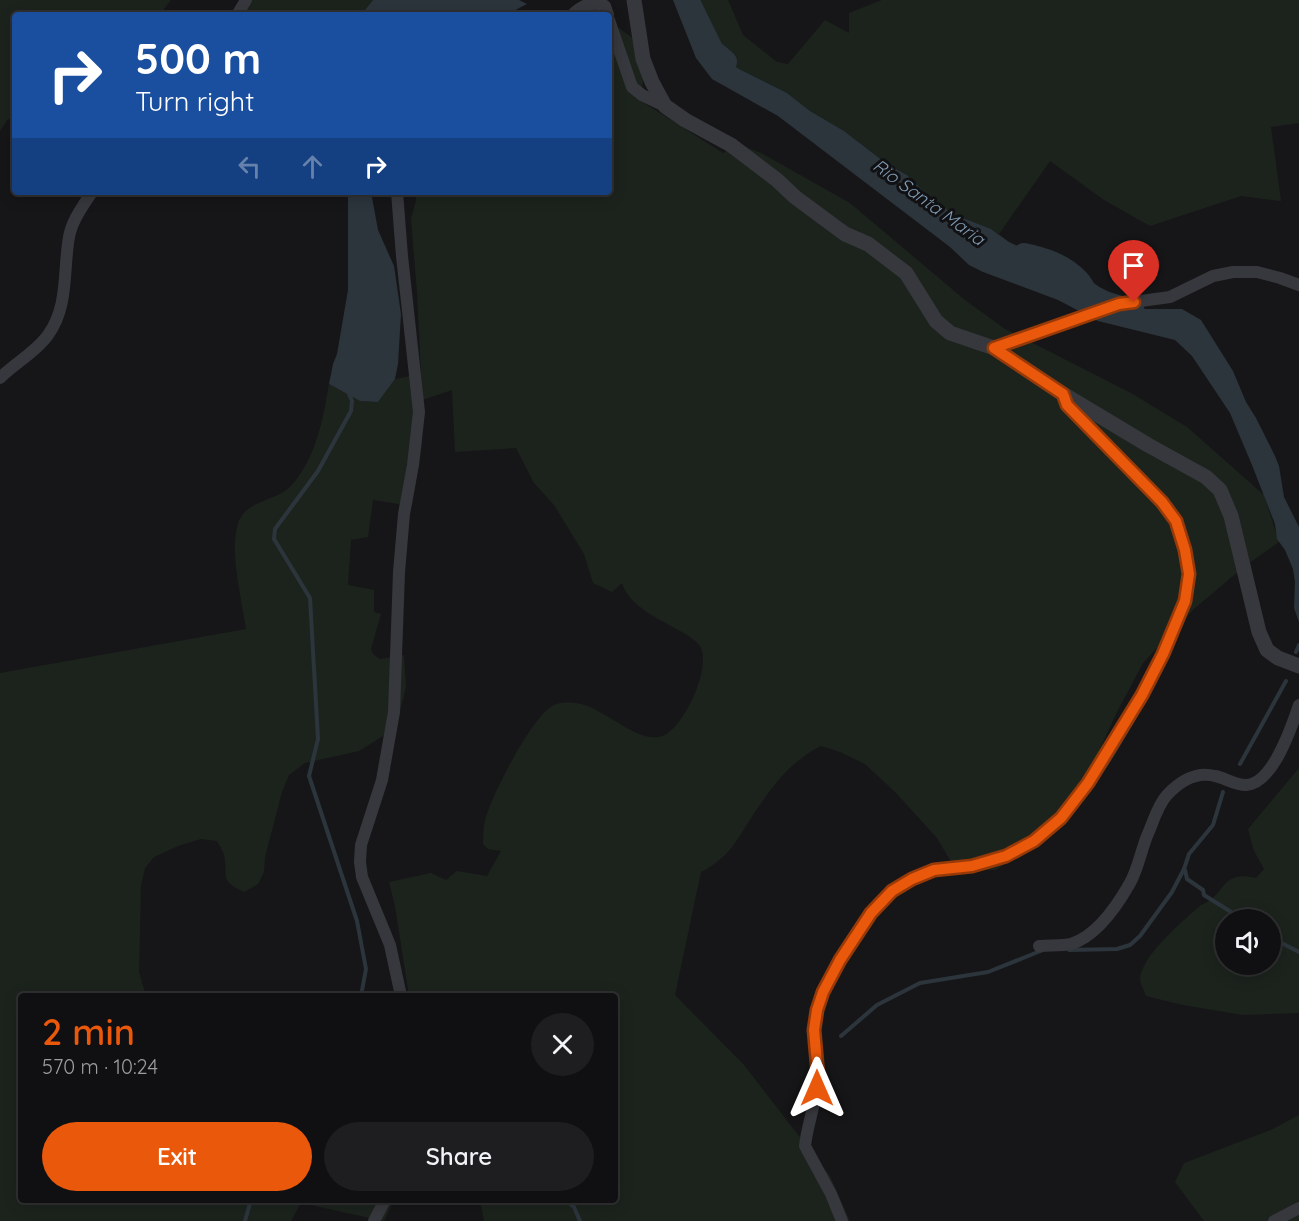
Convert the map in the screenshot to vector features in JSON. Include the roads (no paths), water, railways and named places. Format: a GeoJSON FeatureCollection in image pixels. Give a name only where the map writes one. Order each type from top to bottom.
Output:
{"type":"FeatureCollection","features":[{"type":"Feature","properties":{"kind":"street"},"geometry":{"type":"LineString","coordinates":[[634,0],[643,59],[664,105]]}},
{"type":"Feature","properties":{"kind":"street"},"geometry":{"type":"LineString","coordinates":[[576,12],[587,3],[594,2],[605,6],[607,12]]}},
{"type":"Feature","properties":{"kind":"street"},"geometry":{"type":"LineString","coordinates":[[612,29],[632,87],[642,95],[664,105],[685,120],[731,145],[844,234],[868,244],[906,273],[936,321],[950,333],[994,348],[1063,394],[1206,477],[1220,490],[1231,516],[1259,632],[1267,650],[1278,658],[1299,666]]}},
{"type":"Feature","properties":{"kind":"street"},"geometry":{"type":"LineString","coordinates":[[0,378],[48,335],[56,321],[64,295],[69,237],[77,216],[90,195]]}},
{"type":"Feature","properties":{"kind":"street"},"geometry":{"type":"LineString","coordinates":[[397,195],[417,390],[418,428],[404,514],[399,572],[394,712],[382,780],[361,846],[360,862],[362,877],[390,945],[400,993]]}},
{"type":"Feature","properties":{"kind":"street"},"geometry":{"type":"LineString","coordinates":[[994,348],[1119,304],[1170,297],[1213,276],[1233,272],[1257,272],[1299,285]]}},
{"type":"Feature","properties":{"kind":"street"},"geometry":{"type":"LineString","coordinates":[[842,1221],[831,1194],[805,1146],[817,1088],[814,1030],[817,1010],[823,992],[840,960],[871,913],[892,891],[934,870],[972,866],[1006,856],[1034,841],[1061,818],[1088,783],[1142,695],[1163,654],[1185,601],[1189,574],[1185,550],[1176,521],[1162,502],[1067,405],[1063,394]]}},
{"type":"Feature","properties":{"kind":"street"},"geometry":{"type":"LineString","coordinates":[[1039,946],[1070,944],[1090,934],[1106,918],[1130,882],[1156,814],[1166,796],[1184,780],[1200,774],[1247,785],[1257,782],[1267,772],[1285,741],[1299,705]]}},
{"type":"Feature","properties":{"kind":"street"},"geometry":{"type":"LineString","coordinates":[[374,1221],[383,1203]]}},
{"type":"Feature","properties":{"kind":"street"},"geometry":{"type":"LineString","coordinates":[[1274,1221],[1299,1208]]}},
{"type":"Feature","properties":{"kind":"water"},"geometry":{"type":"Polygon","coordinates":[[[373,0],[519,0],[527,4],[512,12],[363,12],[373,0]]]}},
{"type":"Feature","properties":{"kind":"water"},"geometry":{"type":"Polygon","coordinates":[[[673,0],[687,0],[696,23],[712,50],[721,58],[787,93],[810,111],[844,131],[887,164],[907,175],[935,202],[958,216],[991,229],[1009,242],[1048,260],[1063,270],[1085,295],[1095,300],[1115,301],[1142,309],[1182,309],[1201,320],[1233,371],[1246,402],[1275,456],[1284,497],[1299,527],[1299,622],[1294,608],[1293,569],[1285,550],[1277,539],[1275,524],[1252,465],[1230,413],[1192,356],[1175,340],[1098,321],[1058,300],[969,265],[950,247],[778,116],[712,79],[696,58],[673,0]]]}},
{"type":"Feature","properties":{"kind":"water"},"geometry":{"type":"Polygon","coordinates":[[[348,195],[372,195],[378,230],[394,266],[401,314],[395,379],[378,402],[360,401],[329,384],[337,354],[348,290],[348,195]]]}},
{"type":"Feature","properties":{"kind":"waterway","name":"Rio Santa Maria"},"geometry":{"type":"LineString","coordinates":[[687,0],[712,51],[725,62]]}},
{"type":"Feature","properties":{"kind":"waterway","name":"Rio Santa Maria"},"geometry":{"type":"LineString","coordinates":[[1024,255],[1059,267],[1072,275],[1091,296],[1133,312]]}},
{"type":"Feature","properties":{"kind":"waterway"},"geometry":{"type":"LineString","coordinates":[[348,391],[352,401],[351,411],[318,471],[275,529],[274,539],[310,598],[318,739],[309,776],[357,921],[366,969],[362,993]]}},
{"type":"Feature","properties":{"kind":"waterway"},"geometry":{"type":"LineString","coordinates":[[1296,652],[1299,645]]}},
{"type":"Feature","properties":{"kind":"waterway"},"geometry":{"type":"LineString","coordinates":[[1240,764],[1286,681]]}},
{"type":"Feature","properties":{"kind":"waterway"},"geometry":{"type":"LineString","coordinates":[[1069,950],[1117,949],[1130,945],[1140,936],[1172,892],[1189,854],[1213,825],[1223,792]]}},
{"type":"Feature","properties":{"kind":"waterway"},"geometry":{"type":"LineString","coordinates":[[1185,870],[1187,879],[1203,890],[1204,895],[1226,909]]}},
{"type":"Feature","properties":{"kind":"waterway"},"geometry":{"type":"LineString","coordinates":[[1281,943],[1299,952]]}},
{"type":"Feature","properties":{"kind":"waterway"},"geometry":{"type":"LineString","coordinates":[[841,1036],[877,1005],[920,983],[988,972],[1043,950]]}},
{"type":"Feature","properties":{"kind":"waterway"},"geometry":{"type":"LineString","coordinates":[[245,1221],[250,1203]]}},
{"type":"Feature","properties":{"kind":"waterway"},"geometry":{"type":"LineString","coordinates":[[569,1203],[574,1207],[580,1221]]}}]}
